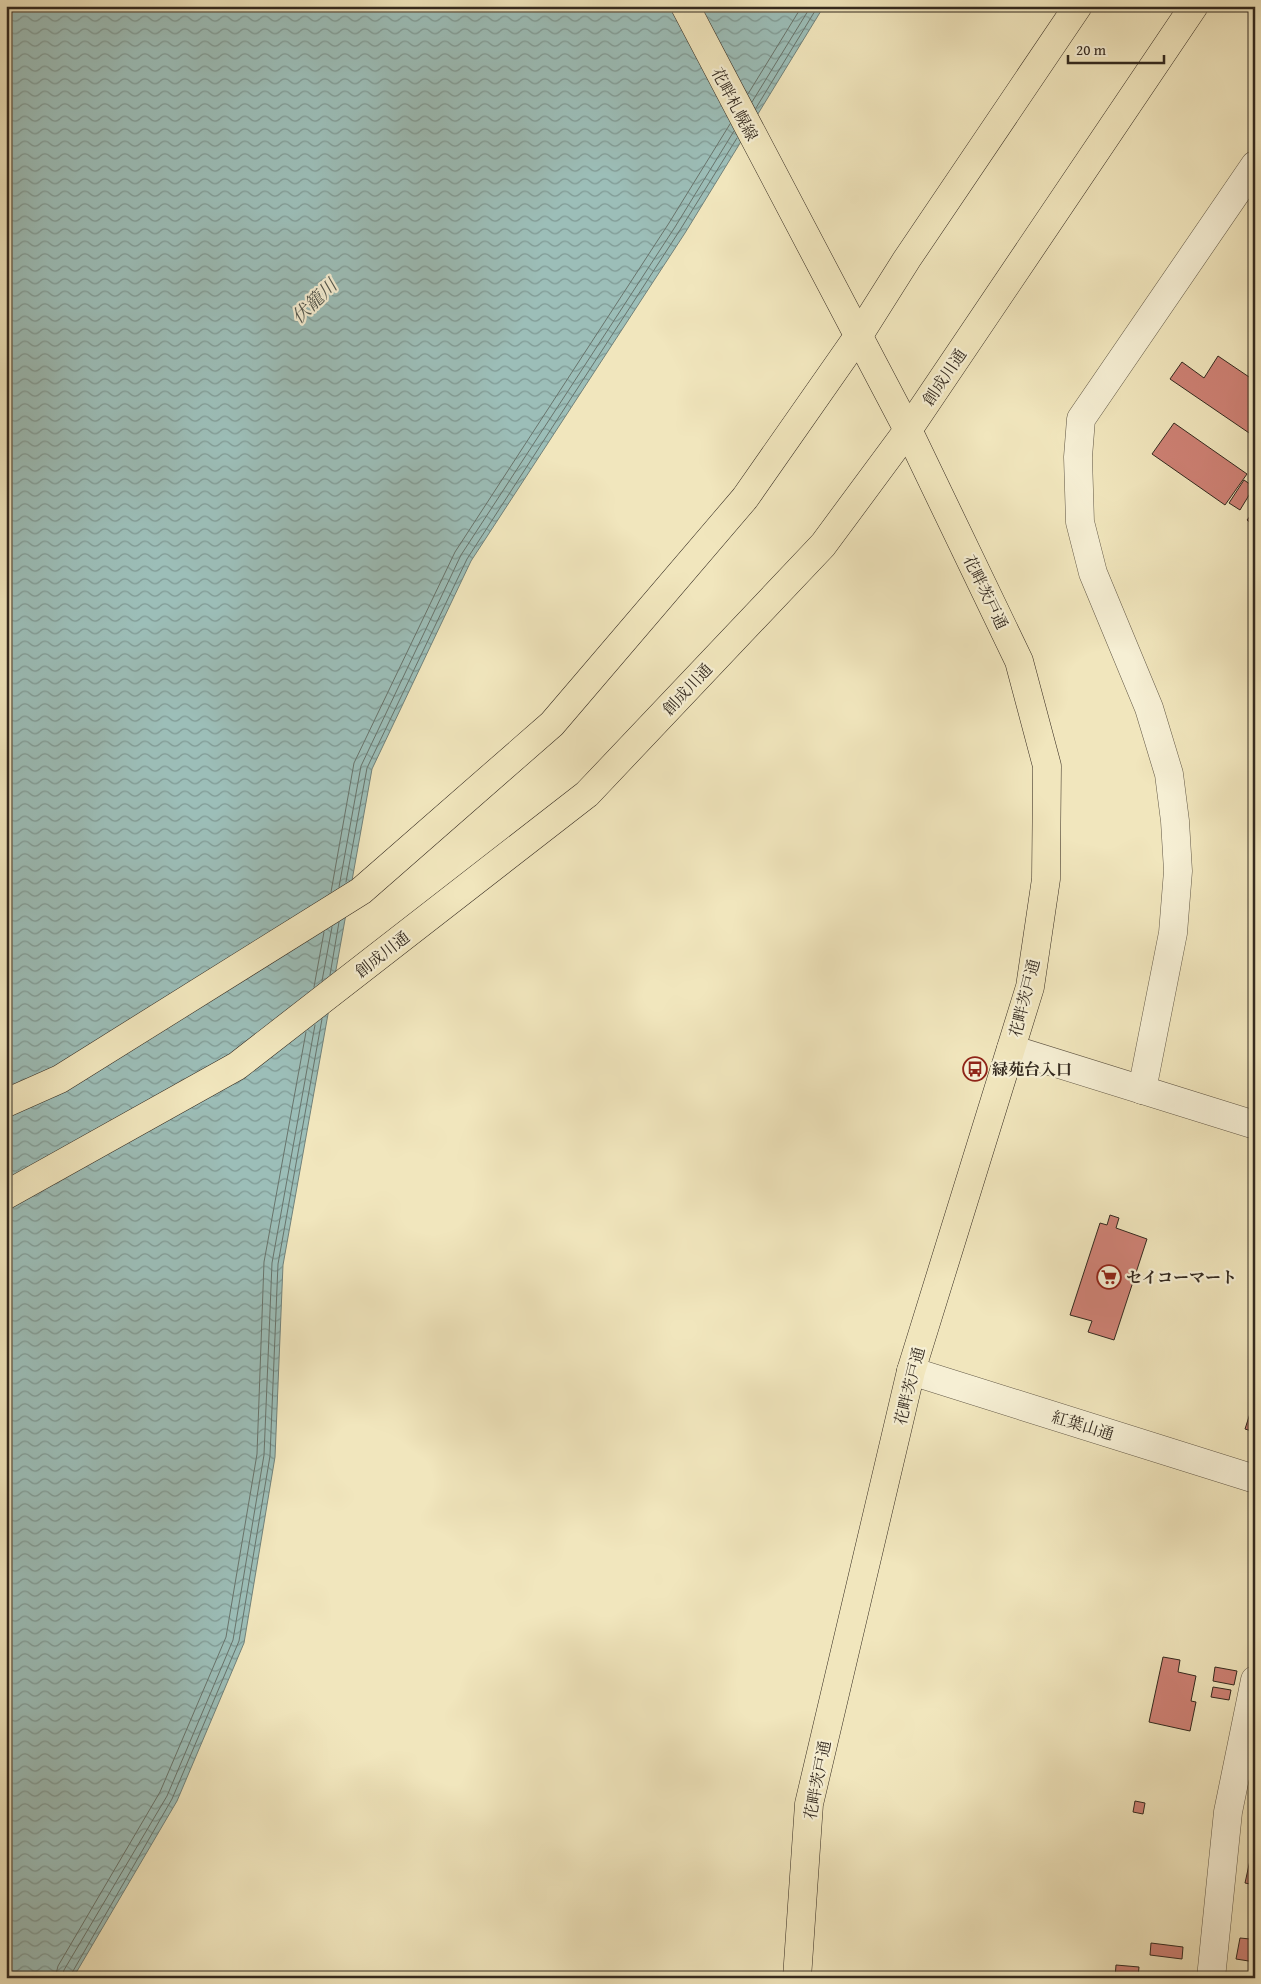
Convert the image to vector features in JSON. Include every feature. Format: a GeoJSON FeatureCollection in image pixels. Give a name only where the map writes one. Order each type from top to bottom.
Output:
{"type":"FeatureCollection","features":[{"type":"Feature","properties":{"kind":"main road","name":"花畔札幌線"},"geometry":{"type":"LineString","coordinates":[[684,6],[786,201]]}},
{"type":"Feature","properties":{"kind":"main road"},"geometry":{"type":"LineString","coordinates":[[6,1103],[60,1079],[361,891],[552,724],[745,498],[859,335],[907,259],[1078,6]]}},
{"type":"Feature","properties":{"kind":"main road","name":"創成川通"},"geometry":{"type":"LineString","coordinates":[[6,1195],[237,1066],[587,794],[823,545],[908,430],[1194,6]]}},
{"type":"Feature","properties":{"kind":"main road","name":"花畔茨戸通"},"geometry":{"type":"LineString","coordinates":[[786,201],[908,430],[1019,661],[1047,766],[1046,879],[1030,988],[911,1371],[809,1804],[797,1978]]}},
{"type":"Feature","properties":{"kind":"street"},"geometry":{"type":"LineString","coordinates":[[1142,1090],[1173,933],[1178,871],[1175,821],[1169,774],[1148,708],[1093,573],[1080,522],[1078,457],[1081,419],[1255,165]]}},
{"type":"Feature","properties":{"kind":"street"},"geometry":{"type":"LineString","coordinates":[[1011,1048],[1255,1125]]}},
{"type":"Feature","properties":{"kind":"street","name":"紅葉山通"},"geometry":{"type":"LineString","coordinates":[[911,1371],[1255,1479]]}},
{"type":"Feature","properties":{"kind":"street"},"geometry":{"type":"LineString","coordinates":[[1211,1978],[1228,1812],[1255,1680]]}},
{"type":"Feature","properties":{"kind":"water","name":"伏籠川"},"geometry":{"type":"Polygon","coordinates":[[[11,6],[824,6],[685,233],[471,561],[372,769],[283,1265],[275,1457],[244,1643],[177,1801],[73,1978],[6,1978],[6,11],[11,6]]]}},
{"type":"Feature","properties":{"kind":"building"},"geometry":{"type":"Polygon","coordinates":[[[1218,356],[1255,381],[1255,437],[1170,379],[1182,362],[1204,378],[1218,356]]]}},
{"type":"Feature","properties":{"kind":"building"},"geometry":{"type":"Polygon","coordinates":[[[1174,423],[1247,474],[1225,505],[1152,454],[1174,423]]]}},
{"type":"Feature","properties":{"kind":"building"},"geometry":{"type":"Polygon","coordinates":[[[1244,480],[1254,487],[1240,510],[1229,503],[1244,480]]]}},
{"type":"Feature","properties":{"kind":"building"},"geometry":{"type":"Polygon","coordinates":[[[1255,510],[1255,526],[1247,520],[1255,510]]]}},
{"type":"Feature","properties":{"kind":"building","name":"セイコーマート"},"geometry":{"type":"Polygon","coordinates":[[[1110,1215],[1119,1218],[1116,1228],[1147,1239],[1114,1340],[1088,1332],[1092,1321],[1070,1315],[1100,1223],[1107,1225],[1110,1215]]]}},
{"type":"Feature","properties":{"kind":"building"},"geometry":{"type":"Polygon","coordinates":[[[1255,1367],[1255,1379],[1251,1378],[1255,1367]]]}},
{"type":"Feature","properties":{"kind":"building"},"geometry":{"type":"Polygon","coordinates":[[[1255,1398],[1255,1432],[1245,1429],[1255,1398]]]}},
{"type":"Feature","properties":{"kind":"building"},"geometry":{"type":"Polygon","coordinates":[[[1163,1657],[1180,1660],[1178,1672],[1196,1676],[1191,1701],[1196,1702],[1190,1731],[1149,1722],[1163,1657]]]}},
{"type":"Feature","properties":{"kind":"building"},"geometry":{"type":"Polygon","coordinates":[[[1215,1667],[1237,1671],[1234,1685],[1213,1681],[1215,1667]]]}},
{"type":"Feature","properties":{"kind":"building"},"geometry":{"type":"Polygon","coordinates":[[[1213,1687],[1231,1690],[1229,1700],[1211,1697],[1213,1687]]]}},
{"type":"Feature","properties":{"kind":"building"},"geometry":{"type":"Polygon","coordinates":[[[1135,1801],[1145,1803],[1143,1814],[1133,1812],[1135,1801]]]}},
{"type":"Feature","properties":{"kind":"building"},"geometry":{"type":"Polygon","coordinates":[[[1252,1823],[1255,1823],[1255,1838],[1250,1837],[1252,1823]]]}},
{"type":"Feature","properties":{"kind":"building"},"geometry":{"type":"Polygon","coordinates":[[[1252,1851],[1255,1851],[1255,1885],[1245,1883],[1252,1851]]]}},
{"type":"Feature","properties":{"kind":"building"},"geometry":{"type":"Polygon","coordinates":[[[1253,1924],[1255,1924],[1255,1962],[1236,1959],[1240,1938],[1250,1939],[1253,1924]]]}},
{"type":"Feature","properties":{"kind":"building"},"geometry":{"type":"Polygon","coordinates":[[[1151,1943],[1183,1947],[1182,1959],[1150,1955],[1151,1943]]]}},
{"type":"Feature","properties":{"kind":"building"},"geometry":{"type":"Polygon","coordinates":[[[1116,1965],[1139,1967],[1138,1978],[1115,1978],[1116,1965]]]}},
{"type":"Feature","properties":{"kind":"building"},"geometry":{"type":"Polygon","coordinates":[[[1231,1976],[1255,1978],[1231,1978],[1231,1976]]]}},
{"type":"Feature","properties":{"kind":"place","name":"緑苑台入口"},"geometry":{"type":"Point","coordinates":[975,1069]}},
{"type":"Feature","properties":{"kind":"place","name":"セイコーマート"},"geometry":{"type":"Point","coordinates":[1109,1277]}}]}
